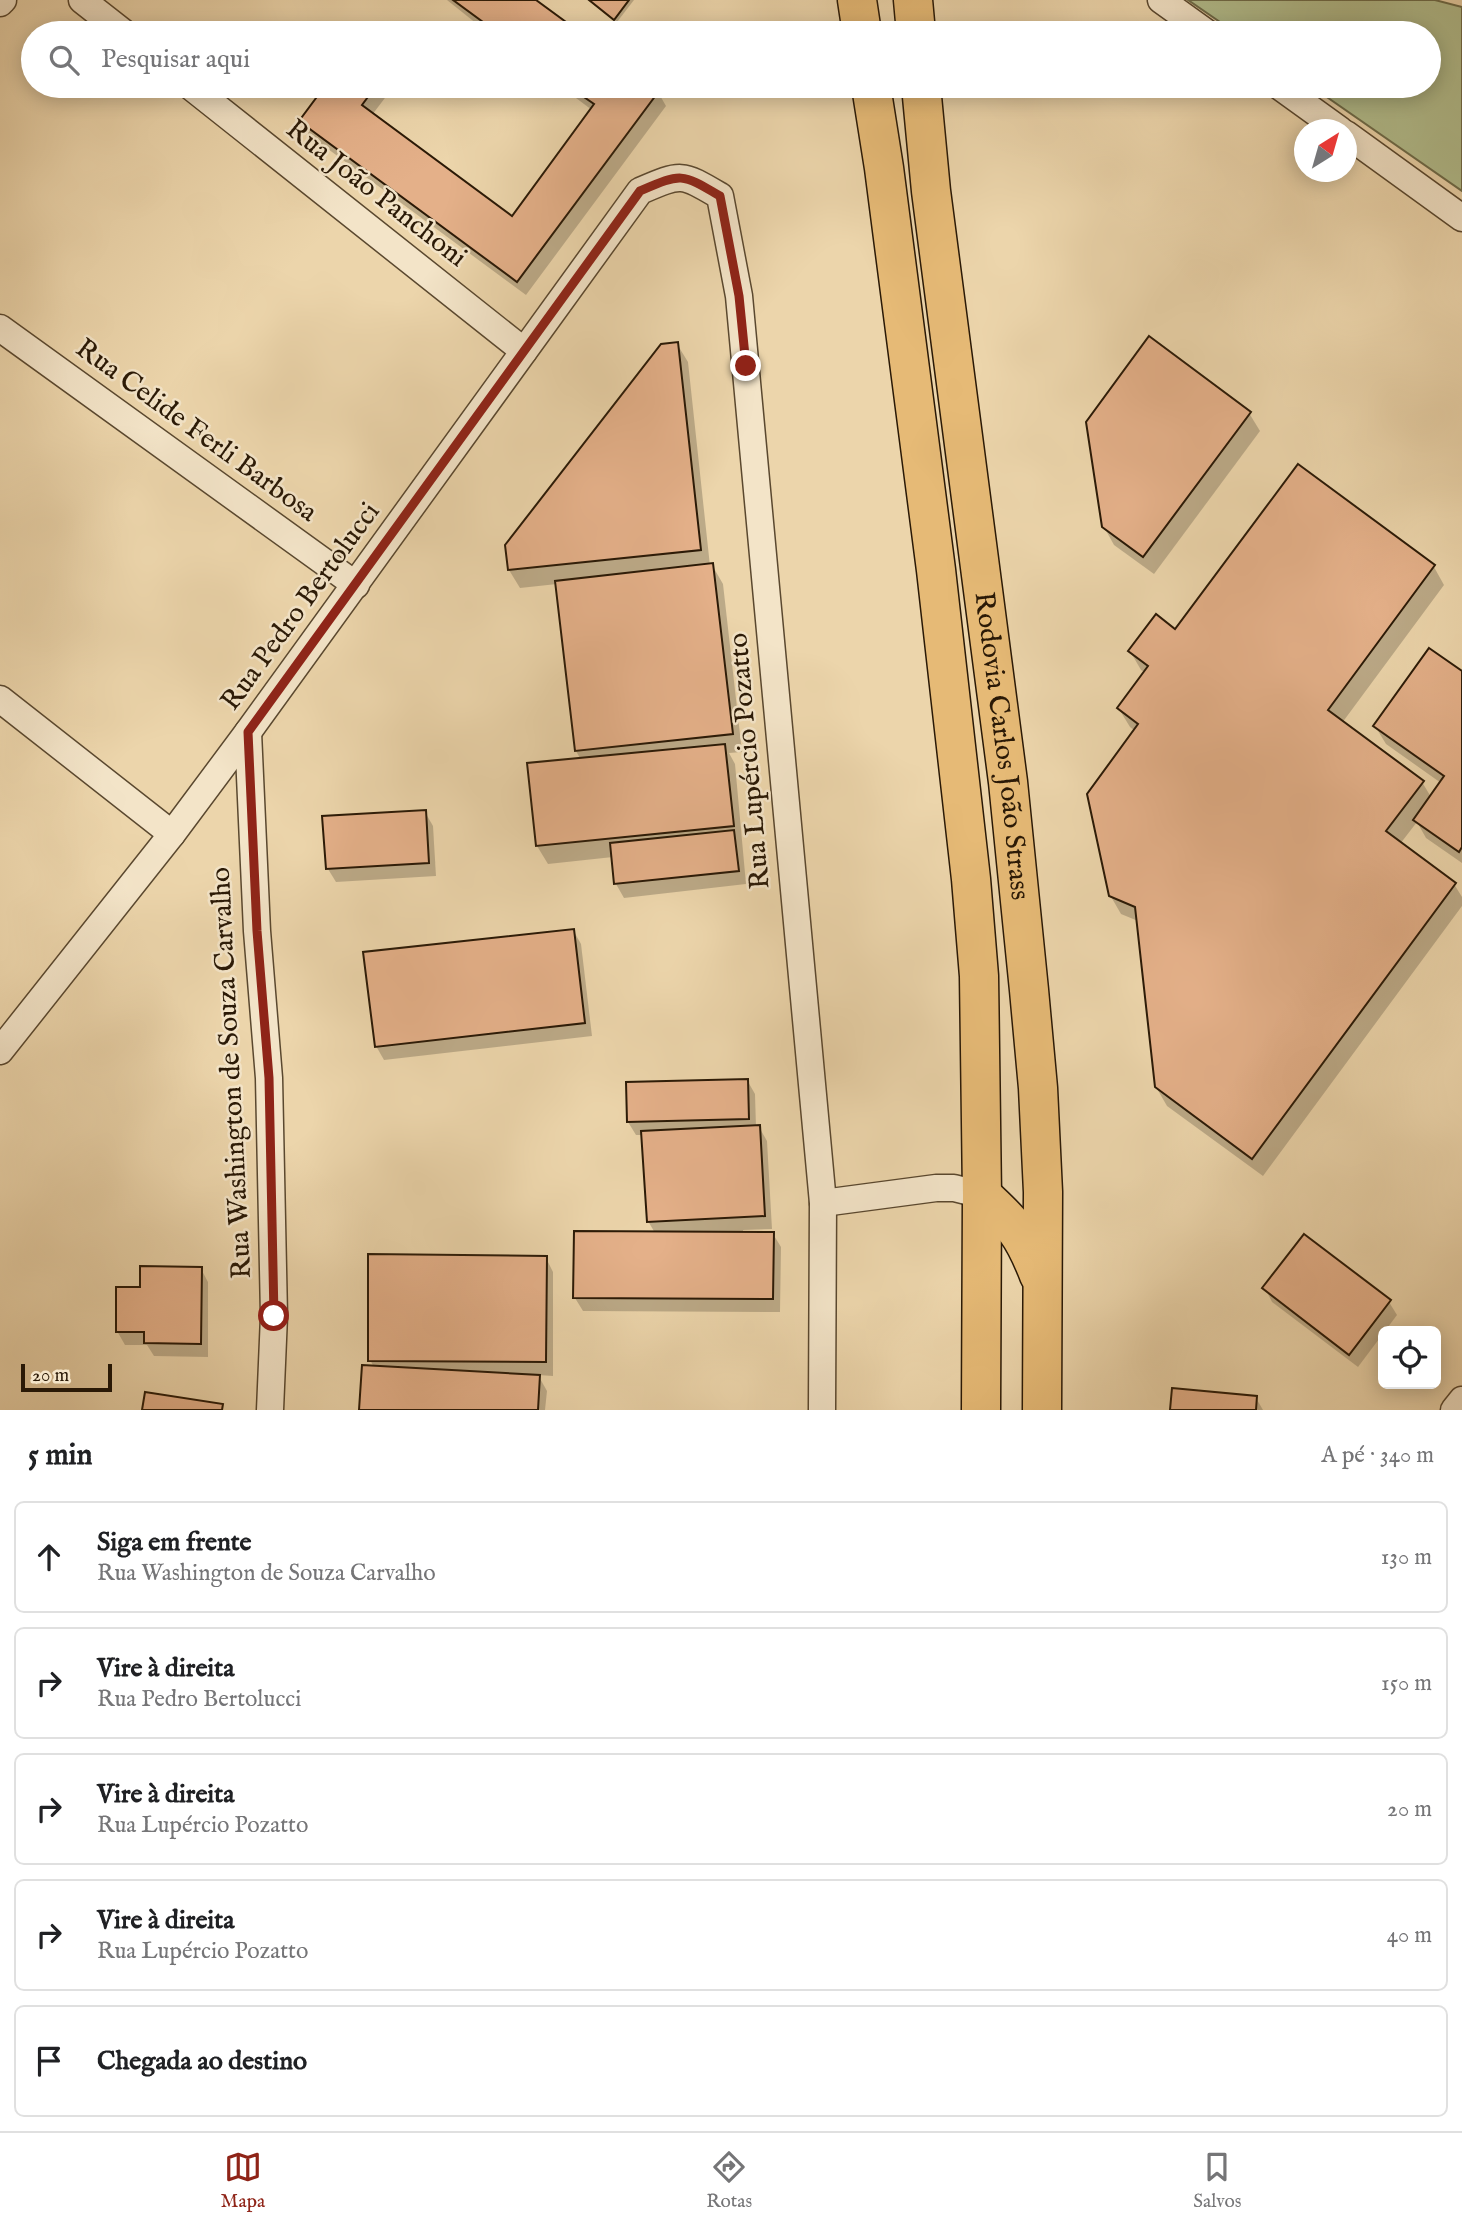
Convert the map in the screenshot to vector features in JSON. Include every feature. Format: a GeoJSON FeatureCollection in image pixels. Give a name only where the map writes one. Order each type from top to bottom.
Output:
{"type":"FeatureCollection","features":[{"type":"Feature","properties":{"kind":"highway"},"geometry":{"type":"LineString","coordinates":[[857,0],[860,21]]}},
{"type":"Feature","properties":{"kind":"highway"},"geometry":{"type":"LineString","coordinates":[[913,0],[915,21]]}},
{"type":"Feature","properties":{"kind":"highway","name":"Rodovia Carlos João Strass"},"geometry":{"type":"LineString","coordinates":[[873,98],[936,570],[971,879],[979,976],[981,1410]]}},
{"type":"Feature","properties":{"kind":"highway","name":"Rodovia Carlos João Strass"},"geometry":{"type":"LineString","coordinates":[[922,98],[931,191],[1008,782],[1028,976],[1042,1166],[1042,1410]]}},
{"type":"Feature","properties":{"kind":"highway"},"geometry":{"type":"LineString","coordinates":[[982,1195],[1011,1221],[1027,1243],[1043,1283]]}},
{"type":"Feature","properties":{"kind":"street"},"geometry":{"type":"LineString","coordinates":[[82,0],[109,21]]}},
{"type":"Feature","properties":{"kind":"street"},"geometry":{"type":"LineString","coordinates":[[1161,0],[1190,21]]}},
{"type":"Feature","properties":{"kind":"street","name":"Rua João Panchoni"},"geometry":{"type":"LineString","coordinates":[[205,98],[524,351]]}},
{"type":"Feature","properties":{"kind":"street"},"geometry":{"type":"LineString","coordinates":[[1296,98],[1325,119]]}},
{"type":"Feature","properties":{"kind":"street"},"geometry":{"type":"LineString","coordinates":[[1357,142],[1462,218]]}},
{"type":"Feature","properties":{"kind":"street","name":"Rua Lupércio Pozatto"},"geometry":{"type":"LineString","coordinates":[[640,191],[673,177],[691,179],[720,196],[739,296],[823,1203],[822,1410]]}},
{"type":"Feature","properties":{"kind":"street","name":"Rua Pedro Bertolucci"},"geometry":{"type":"LineString","coordinates":[[0,1051],[172,834],[248,732],[640,191]]}},
{"type":"Feature","properties":{"kind":"street","name":"Rua Celide Ferli Barbosa"},"geometry":{"type":"LineString","coordinates":[[0,328],[356,585]]}},
{"type":"Feature","properties":{"kind":"street"},"geometry":{"type":"LineString","coordinates":[[0,699],[172,834]]}},
{"type":"Feature","properties":{"kind":"street","name":"Rua Washington de Souza Carvalho"},"geometry":{"type":"LineString","coordinates":[[248,732],[257,931],[269,1078],[274,1316],[270,1410]]}},
{"type":"Feature","properties":{"kind":"street"},"geometry":{"type":"LineString","coordinates":[[823,1203],[936,1188],[954,1188],[982,1195]]}},
{"type":"Feature","properties":{"kind":"street"},"geometry":{"type":"LineString","coordinates":[[1454,1410],[1462,1400]]}},
{"type":"Feature","properties":{"kind":"green space"},"geometry":{"type":"Polygon","coordinates":[[[1188,0],[1435,0],[1462,7],[1462,191],[1328,98],[1441,98],[1441,21],[1219,21],[1188,0]]]}},
{"type":"Feature","properties":{"kind":"building"},"geometry":{"type":"Polygon","coordinates":[[[453,0],[536,0],[565,21],[482,21],[453,0]]]}},
{"type":"Feature","properties":{"kind":"building"},"geometry":{"type":"Polygon","coordinates":[[[589,0],[629,0],[614,20],[589,0]]]}},
{"type":"Feature","properties":{"kind":"building"},"geometry":{"type":"Polygon","coordinates":[[[316,98],[367,98],[362,105],[512,216],[594,104],[585,98],[654,98],[517,282],[299,121],[316,98]]]}},
{"type":"Feature","properties":{"kind":"building"},"geometry":{"type":"Polygon","coordinates":[[[1149,336],[1251,412],[1143,557],[1102,527],[1086,422],[1149,336]]]}},
{"type":"Feature","properties":{"kind":"building"},"geometry":{"type":"Polygon","coordinates":[[[678,342],[701,550],[508,570],[505,545],[661,344],[678,342]]]}},
{"type":"Feature","properties":{"kind":"building"},"geometry":{"type":"Polygon","coordinates":[[[1298,464],[1435,565],[1328,710],[1424,781],[1386,831],[1456,883],[1252,1159],[1155,1087],[1135,907],[1109,896],[1087,794],[1138,724],[1117,708],[1148,666],[1128,651],[1156,614],[1175,629],[1298,464]]]}},
{"type":"Feature","properties":{"kind":"building"},"geometry":{"type":"Polygon","coordinates":[[[713,563],[733,734],[575,751],[555,581],[713,563]]]}},
{"type":"Feature","properties":{"kind":"building"},"geometry":{"type":"Polygon","coordinates":[[[1429,648],[1462,671],[1462,847],[1459,852],[1413,820],[1444,776],[1373,726],[1429,648]]]}},
{"type":"Feature","properties":{"kind":"building"},"geometry":{"type":"Polygon","coordinates":[[[725,744],[734,826],[536,846],[527,763],[725,744]]]}},
{"type":"Feature","properties":{"kind":"building"},"geometry":{"type":"Polygon","coordinates":[[[426,810],[429,863],[326,869],[322,816],[426,810]]]}},
{"type":"Feature","properties":{"kind":"building"},"geometry":{"type":"Polygon","coordinates":[[[734,830],[739,871],[614,884],[610,843],[734,830]]]}},
{"type":"Feature","properties":{"kind":"building"},"geometry":{"type":"Polygon","coordinates":[[[574,929],[585,1023],[375,1047],[363,952],[574,929]]]}},
{"type":"Feature","properties":{"kind":"building"},"geometry":{"type":"Polygon","coordinates":[[[748,1079],[749,1119],[627,1122],[626,1082],[748,1079]]]}},
{"type":"Feature","properties":{"kind":"building"},"geometry":{"type":"Polygon","coordinates":[[[760,1125],[765,1216],[647,1222],[641,1131],[760,1125]]]}},
{"type":"Feature","properties":{"kind":"building"},"geometry":{"type":"Polygon","coordinates":[[[574,1231],[774,1232],[773,1299],[573,1298],[574,1231]]]}},
{"type":"Feature","properties":{"kind":"building"},"geometry":{"type":"Polygon","coordinates":[[[1304,1234],[1391,1300],[1349,1355],[1262,1288],[1304,1234]]]}},
{"type":"Feature","properties":{"kind":"building"},"geometry":{"type":"Polygon","coordinates":[[[368,1254],[547,1256],[546,1362],[368,1361],[368,1254]]]}},
{"type":"Feature","properties":{"kind":"building"},"geometry":{"type":"Polygon","coordinates":[[[140,1266],[202,1267],[201,1344],[144,1343],[144,1332],[116,1332],[116,1287],[140,1287],[140,1266]]]}},
{"type":"Feature","properties":{"kind":"building"},"geometry":{"type":"Polygon","coordinates":[[[362,1365],[540,1375],[538,1410],[359,1410],[362,1365]]]}},
{"type":"Feature","properties":{"kind":"building"},"geometry":{"type":"Polygon","coordinates":[[[1172,1388],[1257,1396],[1256,1410],[1170,1410],[1172,1388]]]}},
{"type":"Feature","properties":{"kind":"building"},"geometry":{"type":"Polygon","coordinates":[[[145,1392],[223,1404],[222,1410],[142,1410],[145,1392]]]}},
{"type":"Feature","properties":{"kind":"route"},"geometry":{"type":"LineString","coordinates":[[274,1316],[269,1078],[257,931],[248,732],[640,191],[673,177],[691,179],[720,196],[739,296],[746,366]]}}]}
